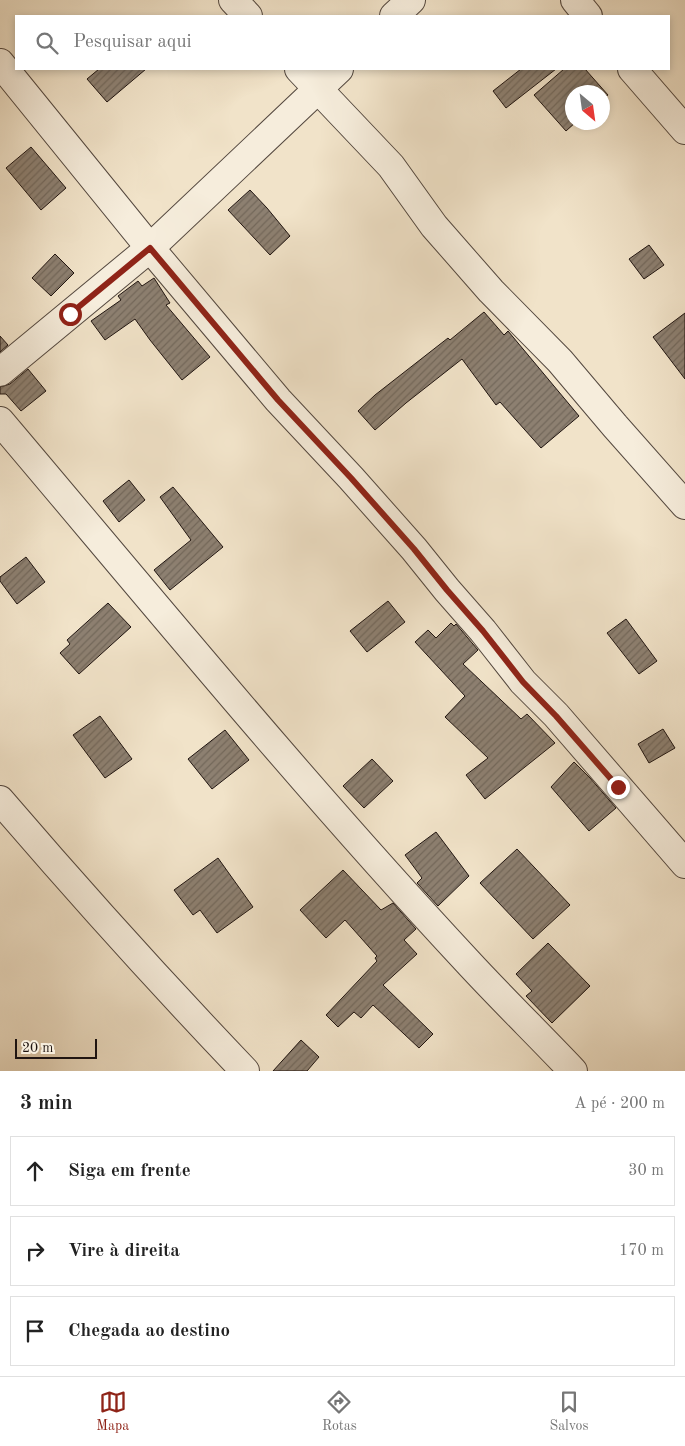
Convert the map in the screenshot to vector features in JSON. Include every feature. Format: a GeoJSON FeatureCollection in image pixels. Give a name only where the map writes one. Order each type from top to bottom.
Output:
{"type":"FeatureCollection","features":[{"type":"Feature","properties":{"kind":"street"},"geometry":{"type":"LineString","coordinates":[[233,0],[247,15]]}},
{"type":"Feature","properties":{"kind":"street"},"geometry":{"type":"LineString","coordinates":[[395,15],[411,0]]}},
{"type":"Feature","properties":{"kind":"street"},"geometry":{"type":"LineString","coordinates":[[575,0],[587,15]]}},
{"type":"Feature","properties":{"kind":"street"},"geometry":{"type":"LineString","coordinates":[[0,64],[150,248],[278,400],[407,542],[483,631],[523,682],[556,716],[685,864]]}},
{"type":"Feature","properties":{"kind":"street"},"geometry":{"type":"LineString","coordinates":[[300,70],[391,166],[434,226],[491,291],[560,361],[685,505]]}},
{"type":"Feature","properties":{"kind":"street"},"geometry":{"type":"LineString","coordinates":[[0,372],[150,248],[337,70]]}},
{"type":"Feature","properties":{"kind":"street"},"geometry":{"type":"LineString","coordinates":[[633,70],[685,130]]}},
{"type":"Feature","properties":{"kind":"street"},"geometry":{"type":"LineString","coordinates":[[0,421],[158,610],[309,785],[467,962],[573,1071]]}},
{"type":"Feature","properties":{"kind":"street"},"geometry":{"type":"LineString","coordinates":[[0,800],[194,1018],[245,1071]]}},
{"type":"Feature","properties":{"kind":"building"},"geometry":{"type":"Polygon","coordinates":[[[98,70],[145,70],[107,102],[87,79],[98,70]]]}},
{"type":"Feature","properties":{"kind":"building"},"geometry":{"type":"Polygon","coordinates":[[[520,70],[555,70],[506,108],[493,91],[520,70]]]}},
{"type":"Feature","properties":{"kind":"building"},"geometry":{"type":"Polygon","coordinates":[[[563,70],[586,70],[599,85],[565,85],[565,130],[534,95],[563,70]]]}},
{"type":"Feature","properties":{"kind":"building"},"geometry":{"type":"Polygon","coordinates":[[[31,147],[66,188],[41,210],[6,168],[31,147]]]}},
{"type":"Feature","properties":{"kind":"building"},"geometry":{"type":"Polygon","coordinates":[[[250,190],[290,236],[270,255],[228,210],[250,190]]]}},
{"type":"Feature","properties":{"kind":"building"},"geometry":{"type":"Polygon","coordinates":[[[649,245],[664,265],[644,279],[629,259],[649,245]]]}},
{"type":"Feature","properties":{"kind":"building"},"geometry":{"type":"Polygon","coordinates":[[[55,254],[74,273],[51,296],[32,278],[55,254]]]}},
{"type":"Feature","properties":{"kind":"building"},"geometry":{"type":"Polygon","coordinates":[[[154,278],[170,303],[166,305],[210,357],[182,380],[135,319],[105,340],[91,321],[121,300],[118,296],[138,281],[142,286],[154,278]]]}},
{"type":"Feature","properties":{"kind":"building"},"geometry":{"type":"Polygon","coordinates":[[[484,312],[504,335],[508,331],[579,416],[541,448],[500,402],[496,405],[462,359],[375,430],[358,411],[375,395],[448,338],[450,340],[484,312]]]}},
{"type":"Feature","properties":{"kind":"building"},"geometry":{"type":"Polygon","coordinates":[[[685,313],[685,379],[653,337],[685,313]]]}},
{"type":"Feature","properties":{"kind":"building"},"geometry":{"type":"Polygon","coordinates":[[[0,336],[8,345],[0,352],[0,336]]]}},
{"type":"Feature","properties":{"kind":"building"},"geometry":{"type":"Polygon","coordinates":[[[28,369],[46,391],[21,411],[6,394],[0,394],[0,387],[10,384],[28,369]]]}},
{"type":"Feature","properties":{"kind":"building"},"geometry":{"type":"Polygon","coordinates":[[[129,480],[145,500],[119,522],[103,501],[129,480]]]}},
{"type":"Feature","properties":{"kind":"building"},"geometry":{"type":"Polygon","coordinates":[[[173,487],[223,547],[170,590],[154,570],[191,540],[160,497],[173,487]]]}},
{"type":"Feature","properties":{"kind":"building"},"geometry":{"type":"Polygon","coordinates":[[[26,557],[45,582],[17,604],[0,581],[0,577],[26,557]]]}},
{"type":"Feature","properties":{"kind":"building"},"geometry":{"type":"Polygon","coordinates":[[[388,601],[405,622],[367,652],[350,631],[388,601]]]}},
{"type":"Feature","properties":{"kind":"building"},"geometry":{"type":"Polygon","coordinates":[[[108,603],[131,627],[79,674],[60,653],[70,644],[67,640],[108,603]]]}},
{"type":"Feature","properties":{"kind":"building"},"geometry":{"type":"Polygon","coordinates":[[[626,619],[657,661],[639,674],[607,633],[626,619]]]}},
{"type":"Feature","properties":{"kind":"building"},"geometry":{"type":"Polygon","coordinates":[[[451,623],[454,626],[456,624],[478,650],[463,664],[521,719],[527,714],[555,743],[485,799],[466,775],[488,758],[445,717],[465,696],[415,642],[428,630],[436,638],[451,623]]]}},
{"type":"Feature","properties":{"kind":"building"},"geometry":{"type":"Polygon","coordinates":[[[100,716],[132,759],[105,778],[73,735],[100,716]]]}},
{"type":"Feature","properties":{"kind":"building"},"geometry":{"type":"Polygon","coordinates":[[[663,729],[675,748],[649,763],[638,744],[663,729]]]}},
{"type":"Feature","properties":{"kind":"building"},"geometry":{"type":"Polygon","coordinates":[[[225,730],[249,760],[212,789],[188,759],[225,730]]]}},
{"type":"Feature","properties":{"kind":"building"},"geometry":{"type":"Polygon","coordinates":[[[372,759],[393,781],[364,808],[343,786],[372,759]]]}},
{"type":"Feature","properties":{"kind":"building"},"geometry":{"type":"Polygon","coordinates":[[[574,762],[616,808],[589,831],[551,787],[574,762]]]}},
{"type":"Feature","properties":{"kind":"building"},"geometry":{"type":"Polygon","coordinates":[[[436,832],[469,876],[438,906],[417,883],[422,878],[405,855],[436,832]]]}},
{"type":"Feature","properties":{"kind":"building"},"geometry":{"type":"Polygon","coordinates":[[[517,849],[570,905],[533,939],[480,883],[517,849]]]}},
{"type":"Feature","properties":{"kind":"building"},"geometry":{"type":"Polygon","coordinates":[[[218,858],[253,907],[217,933],[200,910],[193,915],[174,890],[218,858]]]}},
{"type":"Feature","properties":{"kind":"building"},"geometry":{"type":"Polygon","coordinates":[[[343,870],[381,910],[393,903],[416,929],[404,940],[417,954],[383,985],[433,1034],[419,1048],[373,1005],[361,1018],[354,1012],[338,1027],[326,1015],[377,961],[375,958],[377,956],[345,920],[326,938],[300,910],[343,870]]]}},
{"type":"Feature","properties":{"kind":"building"},"geometry":{"type":"Polygon","coordinates":[[[548,943],[590,986],[552,1023],[526,996],[532,991],[516,974],[548,943]]]}},
{"type":"Feature","properties":{"kind":"building"},"geometry":{"type":"Polygon","coordinates":[[[301,1040],[319,1057],[307,1071],[273,1071],[301,1040]]]}},
{"type":"Feature","properties":{"kind":"route"},"geometry":{"type":"LineString","coordinates":[[70,314],[150,248],[278,400],[414,549],[523,682],[556,716],[618,787]]}}]}
